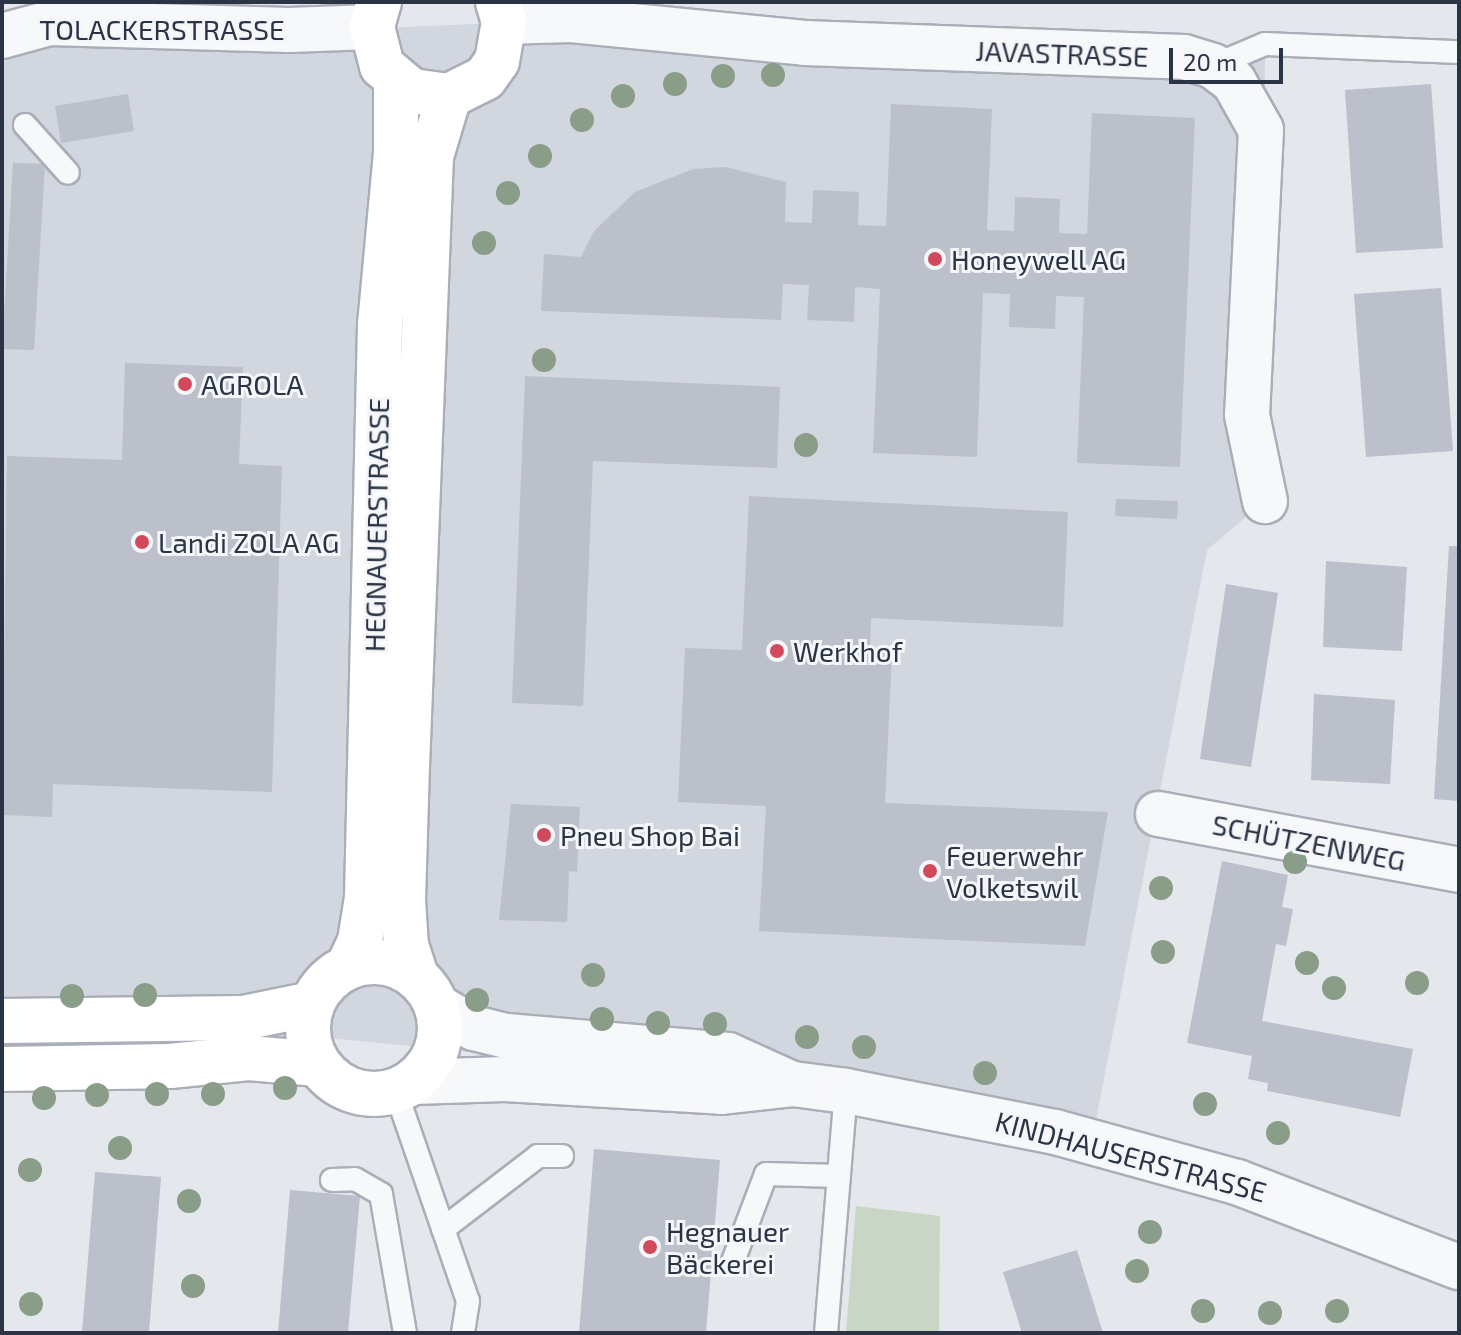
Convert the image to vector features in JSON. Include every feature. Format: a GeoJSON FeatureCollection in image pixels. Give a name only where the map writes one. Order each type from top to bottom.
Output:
{"type":"FeatureCollection","features":[{"type":"Feature","properties":{"kind":"main road"},"geometry":{"type":"LineString","coordinates":[[376,14],[374,47],[396,81],[412,91],[449,96],[485,78],[497,61],[501,12]]}},
{"type":"Feature","properties":{"kind":"main road","name":"HEGNAUERSTRASSE"},"geometry":{"type":"LineString","coordinates":[[348,967],[360,941],[367,898],[380,325],[396,154],[396,81]]}},
{"type":"Feature","properties":{"kind":"main road","name":"HEGNAUERSTRASSE"},"geometry":{"type":"LineString","coordinates":[[427,992],[406,946],[403,900],[431,156],[449,96]]}},
{"type":"Feature","properties":{"kind":"main road","name":"KINDHAUSERSTRASSE"},"geometry":{"type":"LineString","coordinates":[[348,967],[384,962],[427,992]]}},
{"type":"Feature","properties":{"kind":"main road"},"geometry":{"type":"LineString","coordinates":[[2,1069],[170,1066],[249,1058],[318,1064],[308,1036],[312,1004],[321,988],[348,967]]}},
{"type":"Feature","properties":{"kind":"main road"},"geometry":{"type":"LineString","coordinates":[[405,1087],[438,1048],[427,992]]}},
{"type":"Feature","properties":{"kind":"main road"},"geometry":{"type":"LineString","coordinates":[[2,1021],[243,1018],[312,1004]]}},
{"type":"Feature","properties":{"kind":"main road","name":"KINDHAUSERSTRASSE"},"geometry":{"type":"LineString","coordinates":[[318,1064],[330,1078],[361,1094],[405,1087]]}},
{"type":"Feature","properties":{"kind":"street","name":"JAVASTRASSE"},"geometry":{"type":"LineString","coordinates":[[501,12],[805,43],[1184,57],[1213,66]]}},
{"type":"Feature","properties":{"kind":"street","name":"TOLACKERSTRASSE"},"geometry":{"type":"LineString","coordinates":[[2,36],[50,23],[289,30],[376,14]]}},
{"type":"Feature","properties":{"kind":"street"},"geometry":{"type":"LineString","coordinates":[[1213,66],[1234,82],[1261,130],[1247,415],[1265,501]]}},
{"type":"Feature","properties":{"kind":"street","name":"SCHÜTZENWEG"},"geometry":{"type":"LineString","coordinates":[[1158,814],[1459,870]]}},
{"type":"Feature","properties":{"kind":"street","name":"KINDHAUSERSTRASSE"},"geometry":{"type":"LineString","coordinates":[[427,992],[474,1028],[507,1036],[728,1055],[793,1084]]}},
{"type":"Feature","properties":{"kind":"street","name":"KINDHAUSERSTRASSE"},"geometry":{"type":"LineString","coordinates":[[405,1087],[505,1079],[722,1092],[793,1084],[846,1091],[1068,1135],[1223,1178],[1459,1267]]}},
{"type":"Feature","properties":{"kind":"lane"},"geometry":{"type":"LineString","coordinates":[[1213,66],[1265,44],[1459,52]]}},
{"type":"Feature","properties":{"kind":"lane"},"geometry":{"type":"LineString","coordinates":[[25,125],[68,173]]}},
{"type":"Feature","properties":{"kind":"lane"},"geometry":{"type":"LineString","coordinates":[[405,1087],[443,1229],[468,1301],[463,1333]]}},
{"type":"Feature","properties":{"kind":"lane"},"geometry":{"type":"LineString","coordinates":[[826,1333],[846,1091]]}},
{"type":"Feature","properties":{"kind":"lane"},"geometry":{"type":"LineString","coordinates":[[443,1229],[538,1156],[562,1156]]}},
{"type":"Feature","properties":{"kind":"lane"},"geometry":{"type":"LineString","coordinates":[[732,1264],[766,1174],[839,1176]]}},
{"type":"Feature","properties":{"kind":"lane"},"geometry":{"type":"LineString","coordinates":[[332,1180],[355,1179],[381,1194],[405,1333]]}},
{"type":"Feature","properties":{"kind":"shaded area"},"geometry":{"type":"Polygon","coordinates":[[[571,20],[1184,57],[1265,44],[1265,501],[1207,550],[1092,1140],[793,1084],[309,1036],[249,1058],[23,1069],[2,993],[2,44],[571,20]]]}},
{"type":"Feature","properties":{"kind":"green space"},"geometry":{"type":"Polygon","coordinates":[[[856,1206],[940,1216],[939,1333],[846,1333],[856,1206]]]}},
{"type":"Feature","properties":{"kind":"building"},"geometry":{"type":"Polygon","coordinates":[[[1431,84],[1443,248],[1356,253],[1345,90],[1431,84]]]}},
{"type":"Feature","properties":{"kind":"building"},"geometry":{"type":"Polygon","coordinates":[[[128,94],[134,131],[61,143],[55,106],[128,94]]]}},
{"type":"Feature","properties":{"kind":"building"},"geometry":{"type":"Polygon","coordinates":[[[891,104],[992,109],[987,230],[1014,231],[1015,197],[1060,199],[1059,233],[1087,234],[1092,113],[1195,118],[1180,467],[1077,463],[1084,297],[1056,296],[1055,329],[1009,327],[1010,294],[983,293],[977,457],[873,453],[880,289],[855,287],[854,322],[807,320],[809,285],[783,284],[781,320],[541,311],[544,254],[581,257],[594,231],[635,192],[693,169],[726,167],[786,182],[785,222],[812,223],[813,190],[859,192],[858,225],[886,226],[891,104]]]}},
{"type":"Feature","properties":{"kind":"building"},"geometry":{"type":"Polygon","coordinates":[[[13,163],[45,164],[34,350],[2,349],[13,163]]]}},
{"type":"Feature","properties":{"kind":"building"},"geometry":{"type":"Polygon","coordinates":[[[1441,288],[1453,451],[1366,457],[1354,294],[1441,288]]]}},
{"type":"Feature","properties":{"kind":"building","name":"Landi ZOLA AG"},"geometry":{"type":"Polygon","coordinates":[[[125,363],[243,367],[239,464],[282,466],[272,792],[53,784],[52,817],[2,815],[7,456],[122,460],[125,363]]]}},
{"type":"Feature","properties":{"kind":"building"},"geometry":{"type":"Polygon","coordinates":[[[525,376],[780,387],[777,468],[593,461],[583,706],[512,703],[525,376]]]}},
{"type":"Feature","properties":{"kind":"building","name":"Werkhof"},"geometry":{"type":"Polygon","coordinates":[[[749,496],[1068,512],[1063,627],[871,618],[870,652],[892,653],[885,803],[1108,812],[1085,946],[759,931],[766,806],[678,802],[685,648],[742,650],[749,496]]]}},
{"type":"Feature","properties":{"kind":"building"},"geometry":{"type":"Polygon","coordinates":[[[1116,499],[1178,501],[1177,519],[1115,516],[1116,499]]]}},
{"type":"Feature","properties":{"kind":"building"},"geometry":{"type":"Polygon","coordinates":[[[1449,546],[1459,546],[1459,801],[1434,799],[1449,546]]]}},
{"type":"Feature","properties":{"kind":"building"},"geometry":{"type":"Polygon","coordinates":[[[1326,561],[1407,567],[1402,651],[1323,647],[1326,561]]]}},
{"type":"Feature","properties":{"kind":"building"},"geometry":{"type":"Polygon","coordinates":[[[1226,584],[1278,593],[1251,767],[1200,759],[1226,584]]]}},
{"type":"Feature","properties":{"kind":"building"},"geometry":{"type":"Polygon","coordinates":[[[1314,694],[1395,700],[1390,784],[1311,780],[1314,694]]]}},
{"type":"Feature","properties":{"kind":"building","name":"Pneu Shop Bai"},"geometry":{"type":"Polygon","coordinates":[[[511,804],[580,807],[577,872],[569,871],[567,922],[499,920],[511,804]]]}},
{"type":"Feature","properties":{"kind":"building"},"geometry":{"type":"Polygon","coordinates":[[[1222,861],[1288,875],[1282,907],[1293,909],[1286,946],[1276,944],[1262,1021],[1413,1049],[1400,1117],[1267,1091],[1268,1083],[1248,1079],[1252,1056],[1187,1043],[1222,861]]]}},
{"type":"Feature","properties":{"kind":"building","name":"Hegnauer Bäckerei"},"geometry":{"type":"Polygon","coordinates":[[[594,1149],[720,1160],[706,1333],[579,1333],[594,1149]]]}},
{"type":"Feature","properties":{"kind":"building"},"geometry":{"type":"Polygon","coordinates":[[[95,1172],[161,1177],[149,1333],[82,1333],[95,1172]]]}},
{"type":"Feature","properties":{"kind":"building"},"geometry":{"type":"Polygon","coordinates":[[[290,1190],[360,1196],[348,1333],[278,1333],[290,1190]]]}},
{"type":"Feature","properties":{"kind":"building"},"geometry":{"type":"Polygon","coordinates":[[[1077,1250],[1103,1333],[1022,1333],[1003,1272],[1077,1250]]]}},
{"type":"Feature","properties":{"kind":"place","name":"Honeywell AG"},"geometry":{"type":"Point","coordinates":[935,259]}},
{"type":"Feature","properties":{"kind":"place","name":"AGROLA"},"geometry":{"type":"Point","coordinates":[185,384]}},
{"type":"Feature","properties":{"kind":"place","name":"Landi ZOLA AG"},"geometry":{"type":"Point","coordinates":[142,542]}},
{"type":"Feature","properties":{"kind":"place","name":"Werkhof"},"geometry":{"type":"Point","coordinates":[777,651]}},
{"type":"Feature","properties":{"kind":"place","name":"Pneu Shop Bai"},"geometry":{"type":"Point","coordinates":[544,835]}},
{"type":"Feature","properties":{"kind":"place","name":"Feuerwehr Volketswil"},"geometry":{"type":"Point","coordinates":[930,871]}},
{"type":"Feature","properties":{"kind":"place","name":"Hegnauer Bäckerei"},"geometry":{"type":"Point","coordinates":[650,1247]}}]}
